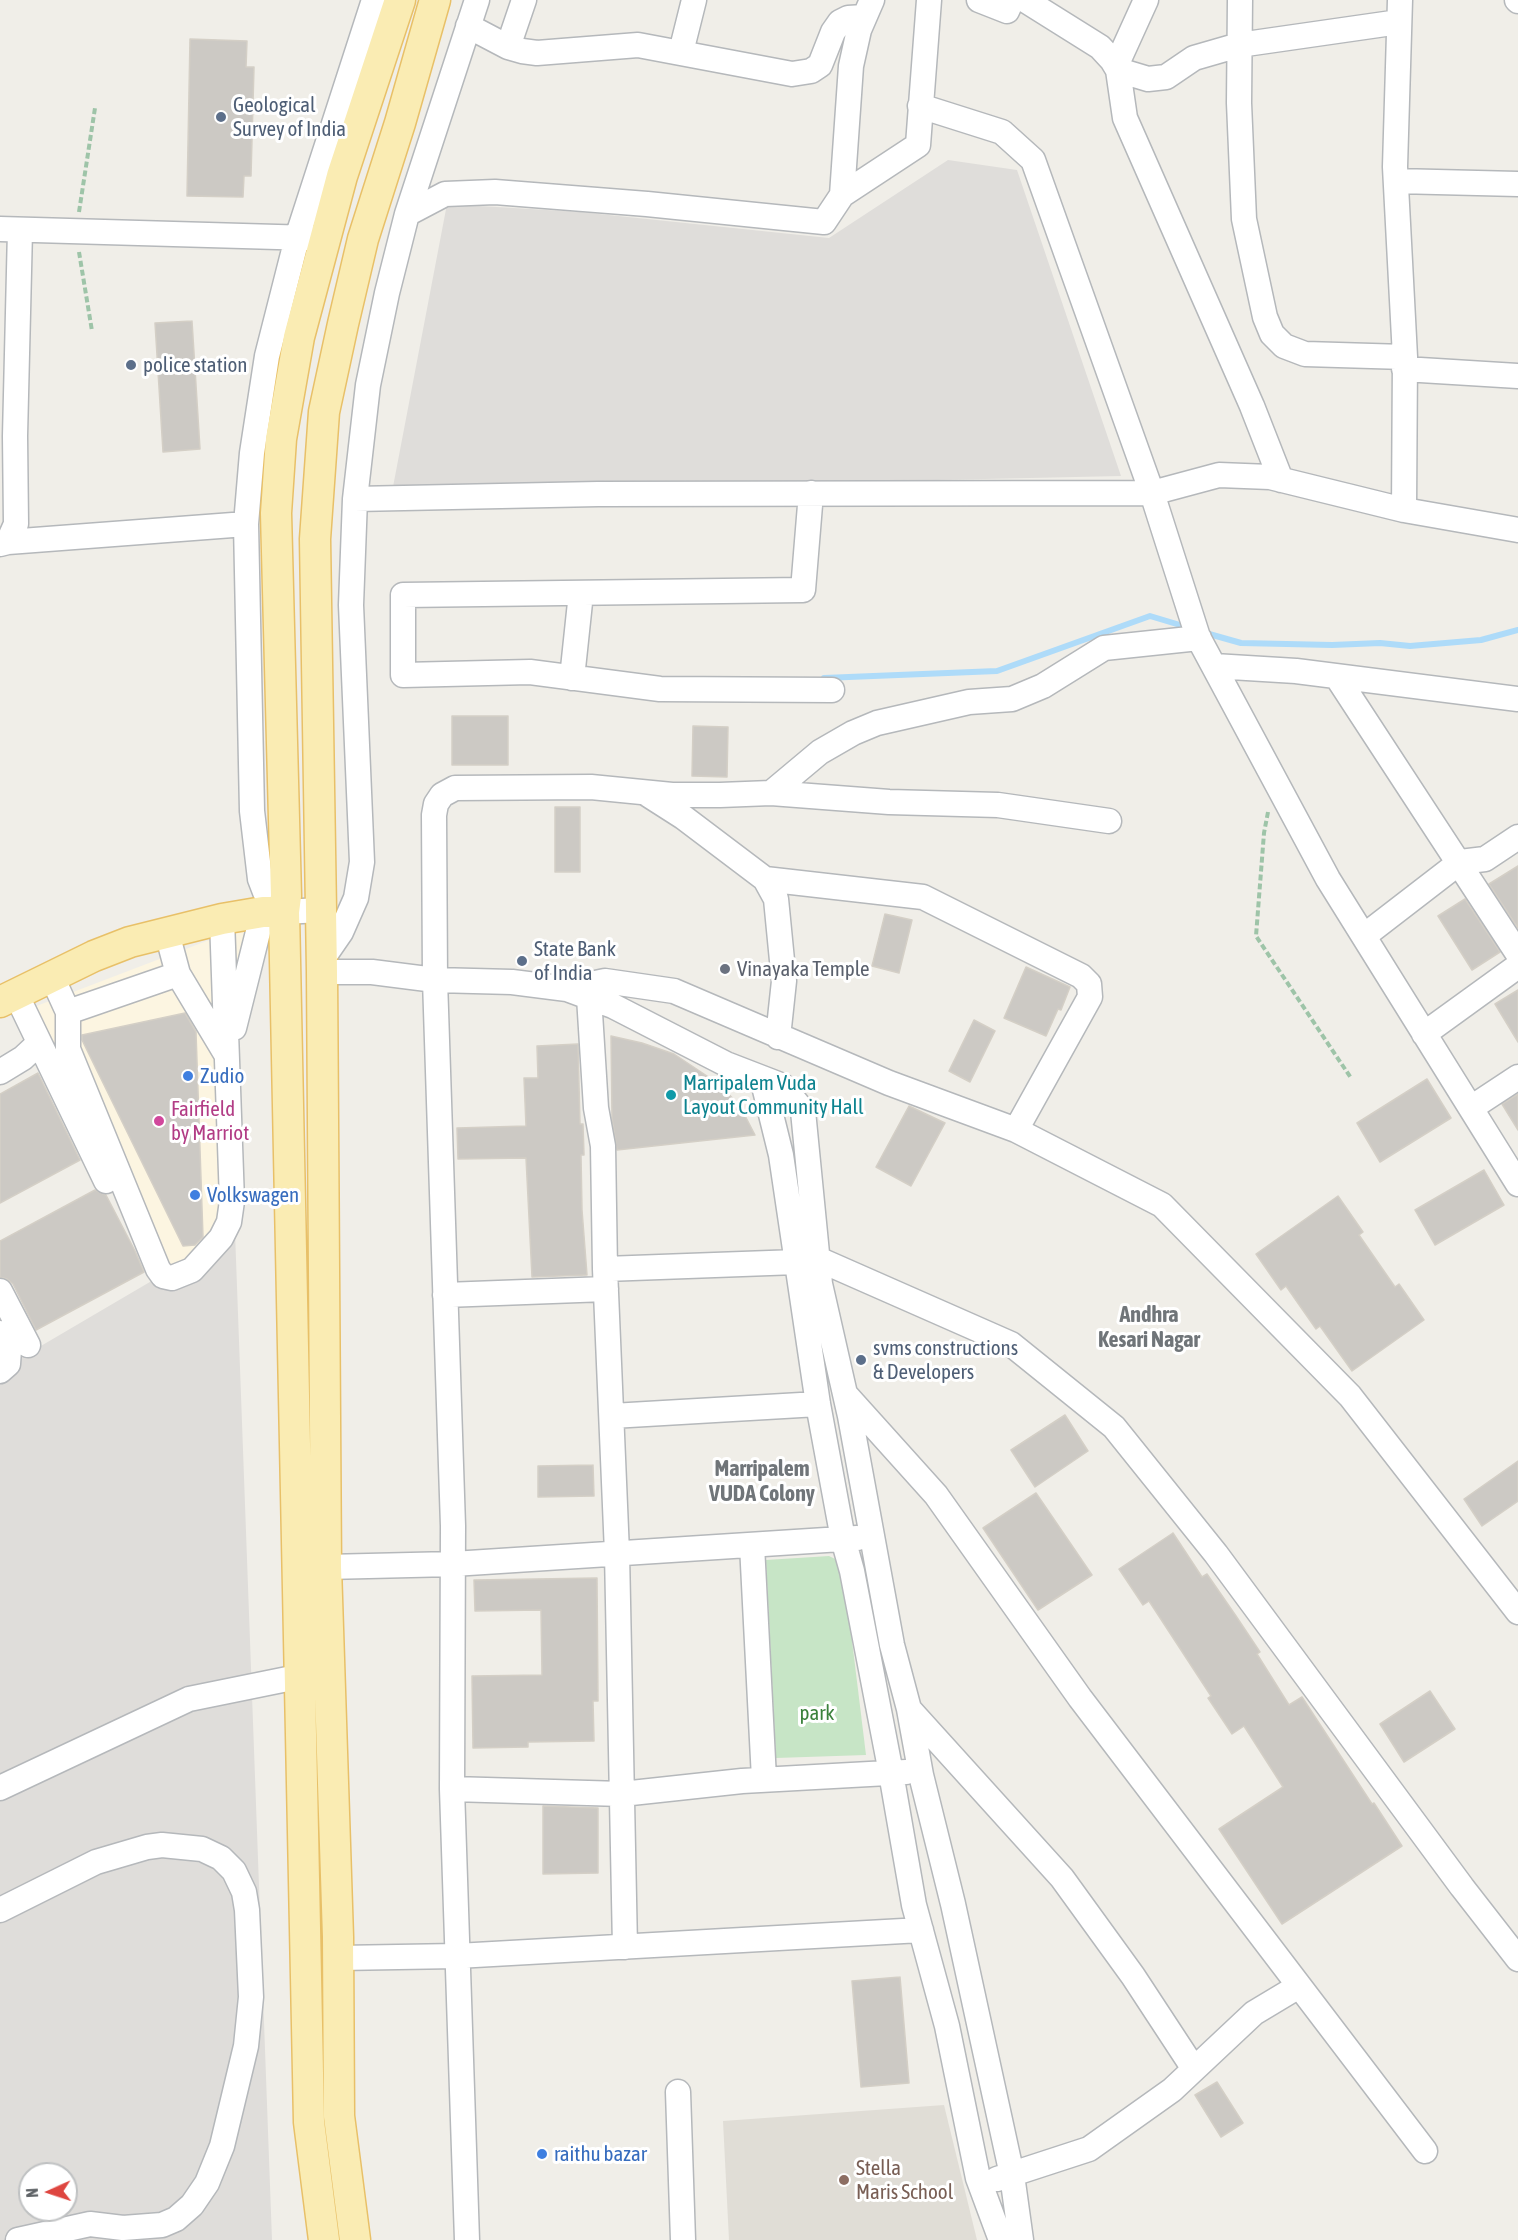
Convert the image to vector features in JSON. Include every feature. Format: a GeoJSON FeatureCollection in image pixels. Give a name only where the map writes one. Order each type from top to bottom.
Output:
{"type":"FeatureCollection","features":[{"type":"Feature","properties":{"kind":"main road"},"geometry":{"type":"LineString","coordinates":[[324,2240],[309,2122],[300,1675],[273,912],[286,888],[276,513],[281,439],[299,337],[342,176],[400,0]]}},
{"type":"Feature","properties":{"kind":"main road"},"geometry":{"type":"LineString","coordinates":[[355,2240],[339,2116],[339,1958],[326,1567],[322,967],[315,539],[324,412],[363,239],[400,123],[435,0]]}},
{"type":"Feature","properties":{"kind":"main road"},"geometry":{"type":"LineString","coordinates":[[8,998],[103,952],[130,942],[222,919],[273,912]]}},
{"type":"Feature","properties":{"kind":"street"},"geometry":{"type":"LineString","coordinates":[[227,1056],[273,912],[260,879],[253,822],[246,524],[261,385],[297,238],[374,0]]}},
{"type":"Feature","properties":{"kind":"street"},"geometry":{"type":"LineString","coordinates":[[477,0],[407,214],[387,293],[368,385],[354,499],[351,606],[362,862],[356,898],[322,967],[435,980],[512,982],[578,993],[613,1006],[726,1064],[783,1086],[803,1111],[808,1260],[818,1404],[891,1773],[914,1905],[947,2026],[980,2184],[1001,2240]]}},
{"type":"Feature","properties":{"kind":"street"},"geometry":{"type":"LineString","coordinates":[[508,46],[524,0]]}},
{"type":"Feature","properties":{"kind":"street"},"geometry":{"type":"LineString","coordinates":[[681,52],[694,0]]}},
{"type":"Feature","properties":{"kind":"street"},"geometry":{"type":"LineString","coordinates":[[407,214],[445,194],[495,192],[647,204],[824,222],[842,195],[918,145],[929,0]]}},
{"type":"Feature","properties":{"kind":"street"},"geometry":{"type":"LineString","coordinates":[[979,0],[1007,11],[1012,0]]}},
{"type":"Feature","properties":{"kind":"street"},"geometry":{"type":"LineString","coordinates":[[1025,0],[1100,47],[1117,68],[1125,118],[1248,396],[1281,480]]}},
{"type":"Feature","properties":{"kind":"street"},"geometry":{"type":"LineString","coordinates":[[1117,68],[1146,0]]}},
{"type":"Feature","properties":{"kind":"street"},"geometry":{"type":"LineString","coordinates":[[1240,0],[1239,45],[1244,219],[1265,317],[1272,334],[1284,346],[1305,354],[1518,376]]}},
{"type":"Feature","properties":{"kind":"street"},"geometry":{"type":"LineString","coordinates":[[468,26],[508,46],[537,53],[638,45],[800,74],[820,65],[833,32],[840,22],[868,8]]}},
{"type":"Feature","properties":{"kind":"street"},"geometry":{"type":"LineString","coordinates":[[842,195],[851,66],[859,30],[868,8]]}},
{"type":"Feature","properties":{"kind":"street"},"geometry":{"type":"LineString","coordinates":[[1117,68],[1148,79],[1166,77],[1188,60],[1239,45],[1399,11],[1396,182],[1405,363],[1404,510]]}},
{"type":"Feature","properties":{"kind":"street"},"geometry":{"type":"LineString","coordinates":[[920,106],[1002,132],[1033,160],[1152,493],[1197,632],[1328,879],[1518,1184]]}},
{"type":"Feature","properties":{"kind":"street"},"geometry":{"type":"LineString","coordinates":[[1396,182],[1518,184]]}},
{"type":"Feature","properties":{"kind":"street"},"geometry":{"type":"LineString","coordinates":[[4,543],[16,524],[8,472],[15,436],[8,373],[10,230],[326,238]]}},
{"type":"Feature","properties":{"kind":"street"},"geometry":{"type":"LineString","coordinates":[[354,499],[811,493],[1152,493],[1219,475],[1281,480],[1404,510],[1518,530]]}},
{"type":"Feature","properties":{"kind":"street"},"geometry":{"type":"LineString","coordinates":[[811,493],[803,590],[403,595],[403,675],[530,672],[660,689],[832,690]]}},
{"type":"Feature","properties":{"kind":"street"},"geometry":{"type":"LineString","coordinates":[[4,543],[246,524]]}},
{"type":"Feature","properties":{"kind":"street"},"geometry":{"type":"LineString","coordinates":[[572,678],[581,593]]}},
{"type":"Feature","properties":{"kind":"street"},"geometry":{"type":"LineString","coordinates":[[771,793],[820,752],[853,732],[877,723],[969,702],[1012,699],[1043,687],[1104,648],[1197,632]]}},
{"type":"Feature","properties":{"kind":"street"},"geometry":{"type":"LineString","coordinates":[[1214,666],[1337,677],[1518,699]]}},
{"type":"Feature","properties":{"kind":"street"},"geometry":{"type":"LineString","coordinates":[[1337,677],[1518,954]]}},
{"type":"Feature","properties":{"kind":"street"},"geometry":{"type":"LineString","coordinates":[[467,2240],[452,1789],[453,1564],[435,980],[434,815],[442,795],[455,788],[591,787],[642,792],[720,795],[771,793],[889,802],[998,805],[1109,821]]}},
{"type":"Feature","properties":{"kind":"street"},"geometry":{"type":"LineString","coordinates":[[642,792],[683,817],[765,879],[777,899],[784,981],[778,1037]]}},
{"type":"Feature","properties":{"kind":"street"},"geometry":{"type":"LineString","coordinates":[[1364,936],[1460,862],[1485,859],[1518,837]]}},
{"type":"Feature","properties":{"kind":"street"},"geometry":{"type":"LineString","coordinates":[[765,879],[923,897],[1081,976],[1089,984],[1090,997],[1016,1130]]}},
{"type":"Feature","properties":{"kind":"street"},"geometry":{"type":"LineString","coordinates":[[273,912],[320,910]]}},
{"type":"Feature","properties":{"kind":"street"},"geometry":{"type":"LineString","coordinates":[[52,977],[68,1012],[68,1049],[158,1269],[163,1276],[172,1278],[192,1270],[221,1238],[229,1222],[232,1201],[222,919]]}},
{"type":"Feature","properties":{"kind":"street"},"geometry":{"type":"LineString","coordinates":[[167,933],[178,974],[227,1056]]}},
{"type":"Feature","properties":{"kind":"street"},"geometry":{"type":"LineString","coordinates":[[1424,1034],[1518,966]]}},
{"type":"Feature","properties":{"kind":"street"},"geometry":{"type":"LineString","coordinates":[[68,1012],[178,974]]}},
{"type":"Feature","properties":{"kind":"street"},"geometry":{"type":"LineString","coordinates":[[578,993],[605,981],[674,991],[889,1083],[1016,1130],[1162,1205],[1350,1396],[1518,1612]]}},
{"type":"Feature","properties":{"kind":"street"},"geometry":{"type":"LineString","coordinates":[[578,993],[603,1146],[617,1553],[624,1947]]}},
{"type":"Feature","properties":{"kind":"street"},"geometry":{"type":"LineString","coordinates":[[8,998],[39,1043],[150,1273]]}},
{"type":"Feature","properties":{"kind":"street"},"geometry":{"type":"LineString","coordinates":[[0,1072],[23,1058],[39,1043]]}},
{"type":"Feature","properties":{"kind":"street"},"geometry":{"type":"LineString","coordinates":[[1471,1108],[1518,1077]]}},
{"type":"Feature","properties":{"kind":"street"},"geometry":{"type":"LineString","coordinates":[[762,1078],[808,1260],[820,1284],[845,1393],[892,1645],[909,1709],[920,1771],[953,1904],[1012,2175],[1021,2240]]}},
{"type":"Feature","properties":{"kind":"street"},"geometry":{"type":"LineString","coordinates":[[445,1294],[808,1260],[1011,1344],[1114,1427],[1216,1554],[1462,1887],[1517,1955]]}},
{"type":"Feature","properties":{"kind":"street"},"geometry":{"type":"LineString","coordinates":[[0,1291],[28,1345]]}},
{"type":"Feature","properties":{"kind":"street"},"geometry":{"type":"LineString","coordinates":[[0,1333],[9,1350],[8,1364],[0,1371]]}},
{"type":"Feature","properties":{"kind":"street"},"geometry":{"type":"LineString","coordinates":[[845,1393],[936,1495],[1080,1698],[1425,2151]]}},
{"type":"Feature","properties":{"kind":"street"},"geometry":{"type":"LineString","coordinates":[[612,1416],[818,1404]]}},
{"type":"Feature","properties":{"kind":"street"},"geometry":{"type":"LineString","coordinates":[[326,1567],[453,1564],[872,1537]]}},
{"type":"Feature","properties":{"kind":"street"},"geometry":{"type":"LineString","coordinates":[[752,1545],[764,1779]]}},
{"type":"Feature","properties":{"kind":"street"},"geometry":{"type":"LineString","coordinates":[[0,1788],[189,1699],[300,1675],[330,1671]]}},
{"type":"Feature","properties":{"kind":"street"},"geometry":{"type":"LineString","coordinates":[[909,1709],[1062,1878],[1132,1976],[1194,2069]]}},
{"type":"Feature","properties":{"kind":"street"},"geometry":{"type":"LineString","coordinates":[[452,1789],[622,1794],[764,1779],[920,1771]]}},
{"type":"Feature","properties":{"kind":"street"},"geometry":{"type":"LineString","coordinates":[[0,1910],[96,1862],[147,1847],[162,1845],[202,1849],[221,1858],[234,1871],[244,1892],[251,1997],[246,2046],[222,2146],[207,2183],[192,2205],[176,2219],[138,2232],[100,2240]]}},
{"type":"Feature","properties":{"kind":"street"},"geometry":{"type":"LineString","coordinates":[[339,1958],[457,1956],[921,1930]]}},
{"type":"Feature","properties":{"kind":"street"},"geometry":{"type":"LineString","coordinates":[[980,2184],[1089,2149],[1172,2090],[1254,2013],[1299,1986]]}},
{"type":"Feature","properties":{"kind":"street"},"geometry":{"type":"LineString","coordinates":[[678,2092],[683,2240]]}},
{"type":"Feature","properties":{"kind":"street"},"geometry":{"type":"LineString","coordinates":[[18,2240],[90,2224],[138,2232]]}},
{"type":"Feature","properties":{"kind":"path"},"geometry":{"type":"LineString","coordinates":[[92,331],[76,232],[95,108]]}},
{"type":"Feature","properties":{"kind":"path"},"geometry":{"type":"LineString","coordinates":[[1274,778],[1264,833],[1256,936],[1351,1078]]}},
{"type":"Feature","properties":{"kind":"shaded area"},"geometry":{"type":"Polygon","coordinates":[[[948,160],[1017,170],[1121,476],[392,492],[447,204],[580,212],[829,238],[948,160]]]}},
{"type":"Feature","properties":{"kind":"shaded area","name":"Fairfield by Marriot"},"geometry":{"type":"Polygon","coordinates":[[[246,926],[236,968],[235,1232],[162,1275],[26,1010],[246,926]]]}},
{"type":"Feature","properties":{"kind":"shaded area"},"geometry":{"type":"Polygon","coordinates":[[[235,1232],[272,2240],[0,2240],[0,1370],[235,1232]]]}},
{"type":"Feature","properties":{"kind":"shaded area","name":"Stella Maris School"},"geometry":{"type":"Polygon","coordinates":[[[944,2105],[977,2240],[729,2240],[723,2121],[944,2105]]]}},
{"type":"Feature","properties":{"kind":"green space","name":"park"},"geometry":{"type":"Polygon","coordinates":[[[829,1556],[837,1560],[848,1608],[866,1755],[776,1758],[766,1560],[829,1556]]]}},
{"type":"Feature","properties":{"kind":"building","name":"Geological Survey of India"},"geometry":{"type":"Polygon","coordinates":[[[190,39],[247,41],[246,67],[254,67],[251,176],[244,176],[243,197],[187,196],[190,39]]]}},
{"type":"Feature","properties":{"kind":"building"},"geometry":{"type":"Polygon","coordinates":[[[192,321],[200,449],[163,452],[155,323],[192,321]]]}},
{"type":"Feature","properties":{"kind":"building"},"geometry":{"type":"Polygon","coordinates":[[[452,716],[508,716],[508,765],[452,765],[452,716]]]}},
{"type":"Feature","properties":{"kind":"building"},"geometry":{"type":"Polygon","coordinates":[[[693,726],[728,727],[727,777],[692,776],[693,726]]]}},
{"type":"Feature","properties":{"kind":"building"},"geometry":{"type":"Polygon","coordinates":[[[555,807],[580,807],[580,872],[555,872],[555,807]]]}},
{"type":"Feature","properties":{"kind":"building"},"geometry":{"type":"Polygon","coordinates":[[[1518,866],[1518,928],[1489,884],[1518,866]]]}},
{"type":"Feature","properties":{"kind":"building"},"geometry":{"type":"Polygon","coordinates":[[[1465,899],[1500,952],[1472,970],[1438,916],[1465,899]]]}},
{"type":"Feature","properties":{"kind":"building"},"geometry":{"type":"Polygon","coordinates":[[[885,914],[912,920],[899,973],[872,966],[885,914]]]}},
{"type":"Feature","properties":{"kind":"building"},"geometry":{"type":"Polygon","coordinates":[[[1026,967],[1070,987],[1061,1010],[1058,1009],[1046,1036],[1004,1018],[1026,967]]]}},
{"type":"Feature","properties":{"kind":"building"},"geometry":{"type":"Polygon","coordinates":[[[1518,990],[1518,1042],[1495,1004],[1518,990]]]}},
{"type":"Feature","properties":{"kind":"building"},"geometry":{"type":"Polygon","coordinates":[[[185,1013],[196,1032],[203,1237],[195,1245],[183,1246],[82,1040],[82,1035],[185,1013]]]}},
{"type":"Feature","properties":{"kind":"building"},"geometry":{"type":"Polygon","coordinates":[[[974,1020],[995,1031],[970,1082],[949,1071],[974,1020]]]}},
{"type":"Feature","properties":{"kind":"building","name":"Marripalem Vuda Layout Community Hall"},"geometry":{"type":"Polygon","coordinates":[[[611,1036],[674,1054],[719,1084],[740,1106],[755,1135],[617,1150],[612,1118],[611,1036]]]}},
{"type":"Feature","properties":{"kind":"building"},"geometry":{"type":"Polygon","coordinates":[[[578,1044],[580,1124],[583,1124],[584,1155],[581,1155],[582,1210],[587,1275],[532,1277],[526,1158],[458,1159],[457,1128],[526,1126],[524,1078],[538,1078],[537,1046],[578,1044]]]}},
{"type":"Feature","properties":{"kind":"building"},"geometry":{"type":"Polygon","coordinates":[[[38,1073],[80,1160],[0,1203],[0,1094],[38,1073]]]}},
{"type":"Feature","properties":{"kind":"building"},"geometry":{"type":"Polygon","coordinates":[[[1427,1079],[1451,1118],[1380,1162],[1357,1123],[1427,1079]]]}},
{"type":"Feature","properties":{"kind":"building"},"geometry":{"type":"Polygon","coordinates":[[[1518,1094],[1518,1130],[1502,1104],[1518,1094]]]}},
{"type":"Feature","properties":{"kind":"building"},"geometry":{"type":"Polygon","coordinates":[[[909,1106],[945,1123],[911,1186],[876,1167],[909,1106]]]}},
{"type":"Feature","properties":{"kind":"building"},"geometry":{"type":"Polygon","coordinates":[[[1484,1170],[1504,1205],[1435,1245],[1415,1210],[1484,1170]]]}},
{"type":"Feature","properties":{"kind":"building"},"geometry":{"type":"Polygon","coordinates":[[[95,1190],[106,1195],[144,1272],[36,1330],[13,1284],[0,1277],[0,1241],[95,1190]]]}},
{"type":"Feature","properties":{"kind":"building"},"geometry":{"type":"Polygon","coordinates":[[[1338,1196],[1363,1232],[1359,1235],[1395,1287],[1399,1284],[1424,1320],[1352,1371],[1320,1326],[1316,1329],[1286,1286],[1281,1290],[1256,1254],[1338,1196]]]}},
{"type":"Feature","properties":{"kind":"building"},"geometry":{"type":"Polygon","coordinates":[[[1065,1415],[1088,1451],[1035,1487],[1011,1450],[1065,1415]]]}},
{"type":"Feature","properties":{"kind":"building"},"geometry":{"type":"Polygon","coordinates":[[[1518,1461],[1518,1501],[1482,1526],[1464,1499],[1518,1461]]]}},
{"type":"Feature","properties":{"kind":"building"},"geometry":{"type":"Polygon","coordinates":[[[593,1465],[594,1496],[538,1497],[538,1466],[593,1465]]]}},
{"type":"Feature","properties":{"kind":"building"},"geometry":{"type":"Polygon","coordinates":[[[1036,1493],[1092,1575],[1038,1610],[983,1528],[1036,1493]]]}},
{"type":"Feature","properties":{"kind":"building"},"geometry":{"type":"Polygon","coordinates":[[[1173,1533],[1202,1577],[1207,1574],[1236,1616],[1260,1652],[1257,1654],[1289,1705],[1302,1697],[1402,1846],[1282,1924],[1219,1829],[1283,1787],[1244,1726],[1232,1734],[1208,1698],[1211,1696],[1149,1601],[1143,1605],[1119,1569],[1173,1533]]]}},
{"type":"Feature","properties":{"kind":"building"},"geometry":{"type":"Polygon","coordinates":[[[597,1578],[598,1701],[593,1701],[594,1741],[528,1742],[528,1747],[473,1748],[472,1676],[542,1675],[541,1610],[475,1611],[474,1580],[597,1578]]]}},
{"type":"Feature","properties":{"kind":"building"},"geometry":{"type":"Polygon","coordinates":[[[1430,1691],[1455,1729],[1404,1762],[1380,1724],[1430,1691]]]}},
{"type":"Feature","properties":{"kind":"building"},"geometry":{"type":"Polygon","coordinates":[[[543,1806],[598,1808],[598,1873],[543,1874],[543,1806]]]}},
{"type":"Feature","properties":{"kind":"building"},"geometry":{"type":"Polygon","coordinates":[[[900,1977],[909,2083],[861,2087],[852,1981],[900,1977]]]}},
{"type":"Feature","properties":{"kind":"building"},"geometry":{"type":"Polygon","coordinates":[[[1217,2082],[1243,2123],[1221,2137],[1195,2095],[1217,2082]]]}},
{"type":"Feature","properties":{"kind":"waterway"},"geometry":{"type":"LineString","coordinates":[[824,678],[997,671],[1150,616],[1190,628]]}},
{"type":"Feature","properties":{"kind":"waterway"},"geometry":{"type":"LineString","coordinates":[[1202,632],[1241,643],[1332,645],[1380,643],[1410,646],[1481,640],[1518,630]]}},
{"type":"Feature","properties":{"kind":"place","name":"Geological Survey of India"},"geometry":{"type":"Point","coordinates":[221,117]}},
{"type":"Feature","properties":{"kind":"place","name":"police station"},"geometry":{"type":"Point","coordinates":[131,365]}},
{"type":"Feature","properties":{"kind":"place","name":"State Bank of India"},"geometry":{"type":"Point","coordinates":[522,961]}},
{"type":"Feature","properties":{"kind":"place","name":"Vinayaka Temple"},"geometry":{"type":"Point","coordinates":[725,969]}},
{"type":"Feature","properties":{"kind":"place","name":"Zudio"},"geometry":{"type":"Point","coordinates":[188,1076]}},
{"type":"Feature","properties":{"kind":"place","name":"Marripalem Vuda Layout Community Hall"},"geometry":{"type":"Point","coordinates":[671,1095]}},
{"type":"Feature","properties":{"kind":"place","name":"Fairfield by Marriot"},"geometry":{"type":"Point","coordinates":[159,1121]}},
{"type":"Feature","properties":{"kind":"place","name":"Volkswagen"},"geometry":{"type":"Point","coordinates":[195,1195]}},
{"type":"Feature","properties":{"kind":"place","name":"svms constructions & Developers"},"geometry":{"type":"Point","coordinates":[861,1360]}},
{"type":"Feature","properties":{"kind":"place","name":"raithu bazar"},"geometry":{"type":"Point","coordinates":[542,2154]}},
{"type":"Feature","properties":{"kind":"place","name":"Stella Maris School"},"geometry":{"type":"Point","coordinates":[844,2180]}},
{"type":"Feature","properties":{"kind":"district","name":"Andhra Kesari Nagar"},"geometry":{"type":"Point","coordinates":[1149,1328]}},
{"type":"Feature","properties":{"kind":"district","name":"Marripalem VUDA Colony"},"geometry":{"type":"Point","coordinates":[762,1482]}}]}
